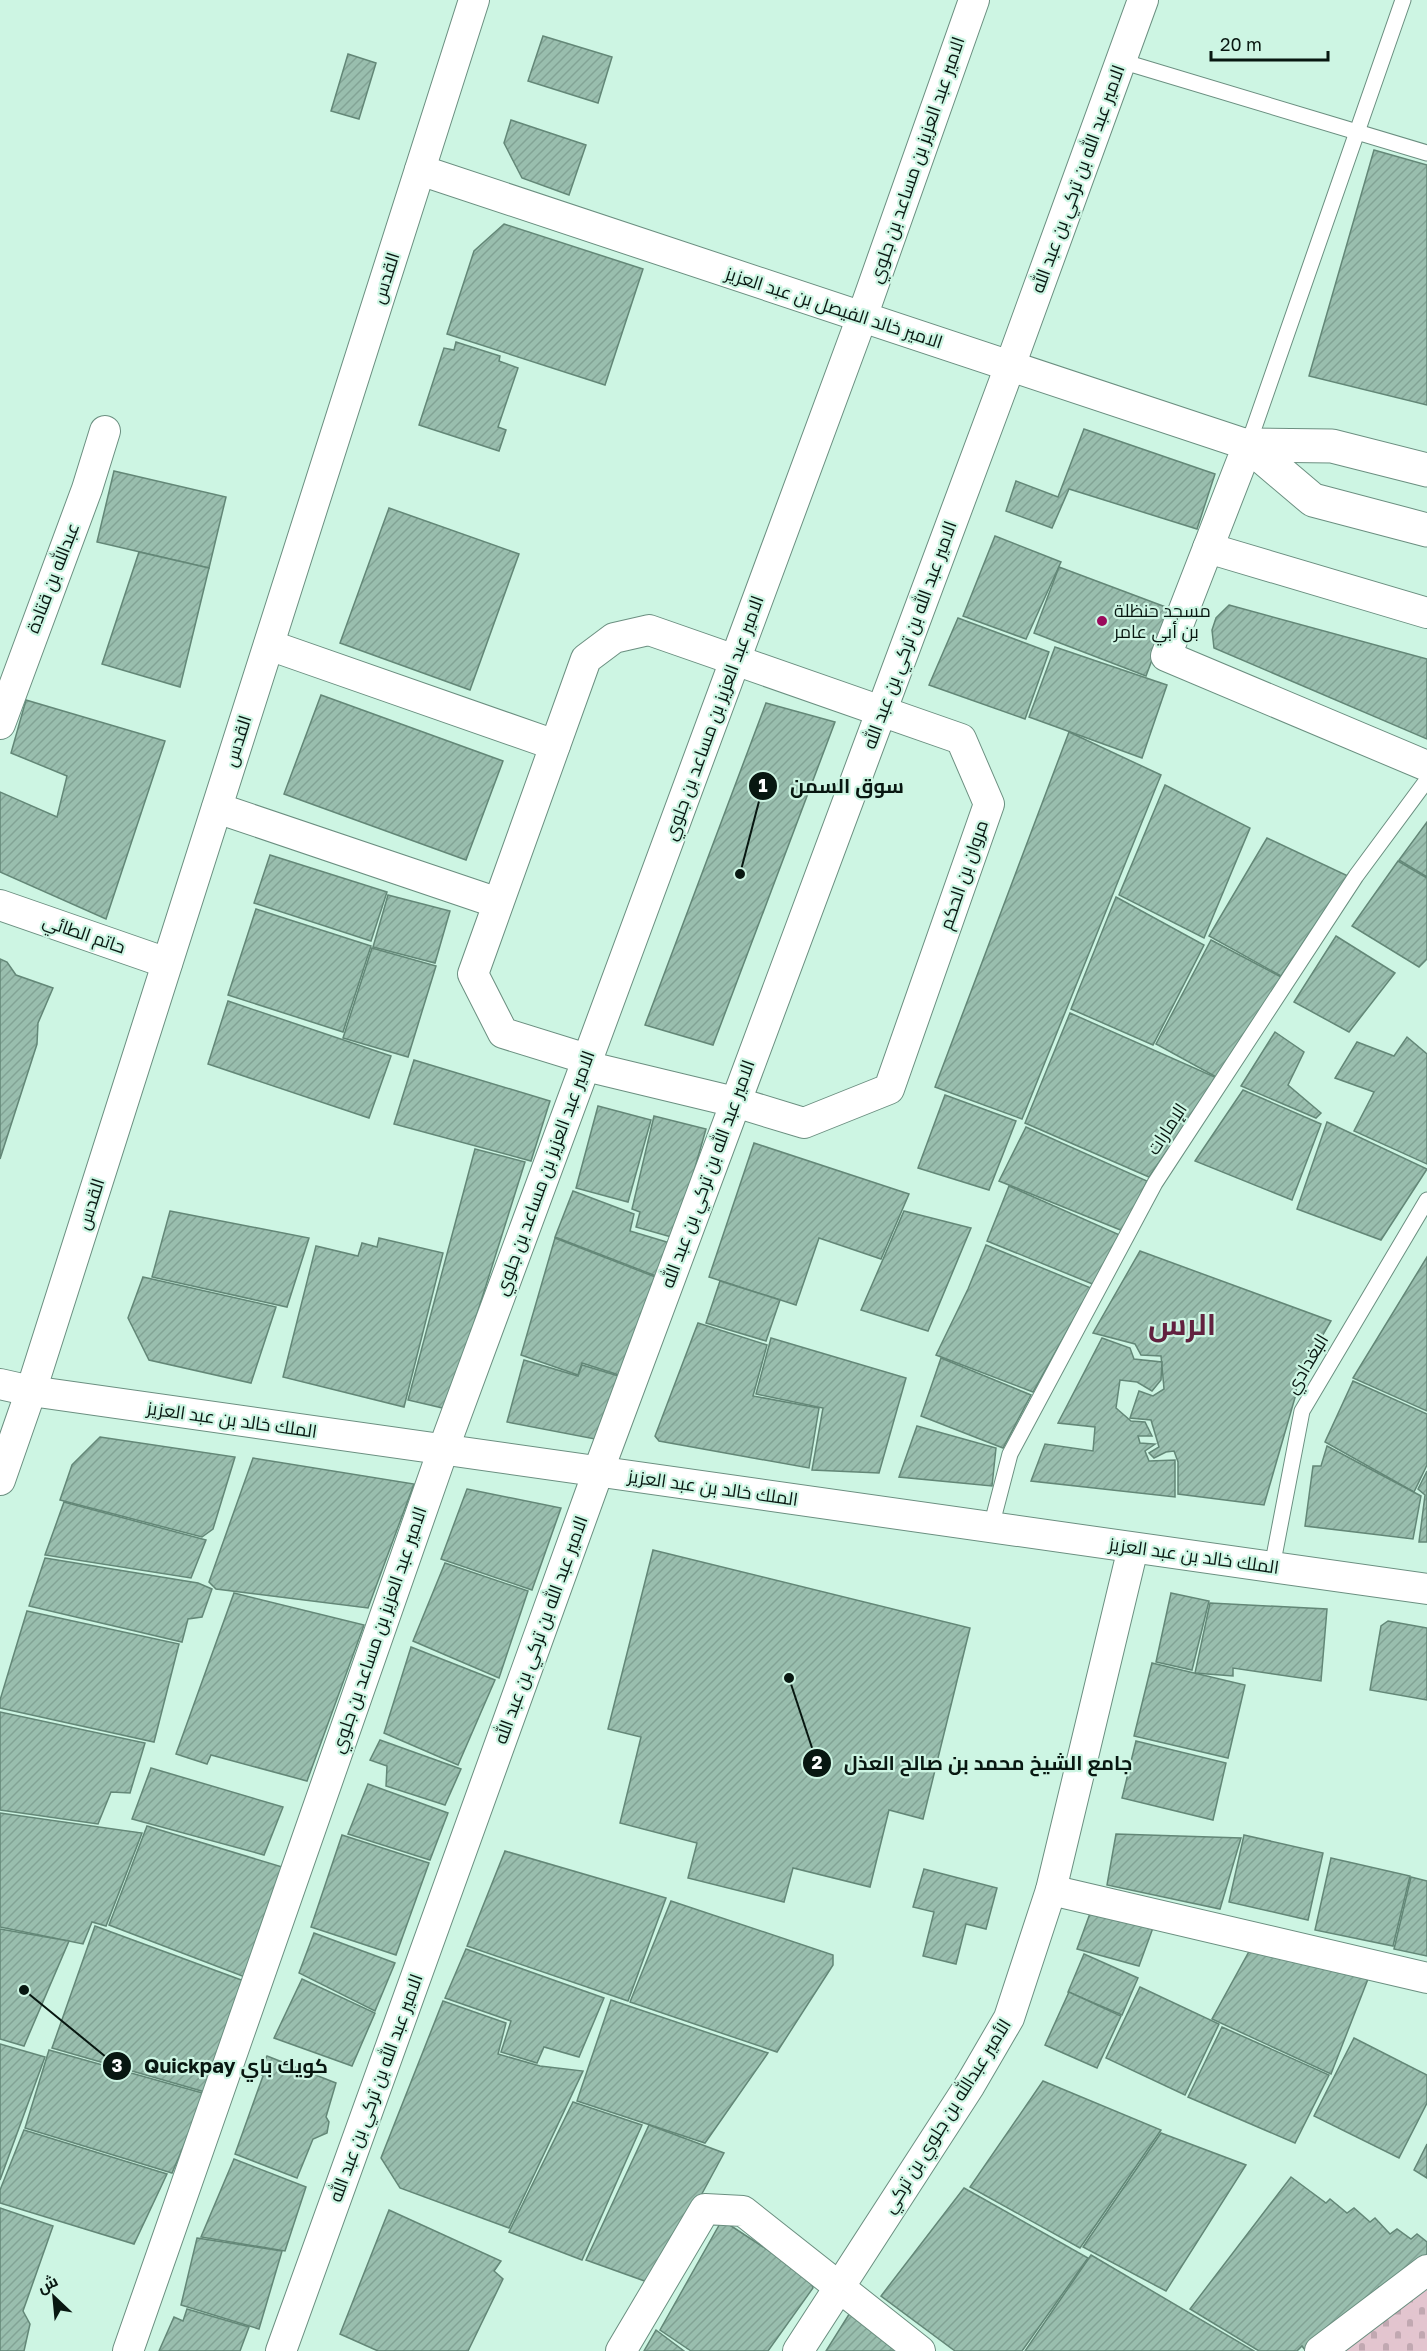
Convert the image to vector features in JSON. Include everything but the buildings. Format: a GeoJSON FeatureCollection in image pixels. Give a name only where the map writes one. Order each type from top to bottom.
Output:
{"type":"FeatureCollection","features":[{"type":"Feature","properties":{"kind":"street","name":"القدس"},"geometry":{"type":"LineString","coordinates":[[0,1480],[31,1391],[474,0]]}},
{"type":"Feature","properties":{"kind":"street","name":"الامير عبد العزيز بن مساعد بن جلوي"},"geometry":{"type":"LineString","coordinates":[[128,2351],[443,1450],[862,317],[974,0]]}},
{"type":"Feature","properties":{"kind":"street","name":"الامير عبد الله بن تركي بن عبد الله"},"geometry":{"type":"LineString","coordinates":[[281,2351],[598,1472],[1010,366],[1143,0]]}},
{"type":"Feature","properties":{"kind":"street","name":"الامير خالد الفيصل بن عبد العزيز"},"geometry":{"type":"LineString","coordinates":[[420,170],[1248,446],[1332,446],[1427,470]]}},
{"type":"Feature","properties":{"kind":"street","name":"عبدالله بن قتادة"},"geometry":{"type":"LineString","coordinates":[[0,724],[12,656],[87,489],[105,431]]}},
{"type":"Feature","properties":{"kind":"street","name":"الامير خالد الفيصل بن عبد العزيز"},"geometry":{"type":"LineString","coordinates":[[1248,446],[1313,500],[1427,530]]}},
{"type":"Feature","properties":{"kind":"street"},"geometry":{"type":"LineString","coordinates":[[1248,446],[1166,656],[1427,766]]}},
{"type":"Feature","properties":{"kind":"street"},"geometry":{"type":"LineString","coordinates":[[1208,548],[1427,614]]}},
{"type":"Feature","properties":{"kind":"street","name":"مروان بن الحكم"},"geometry":{"type":"LineString","coordinates":[[649,630],[882,711],[961,739],[989,804],[889,1089],[804,1123],[735,1102],[598,1069],[587,1059],[503,1033],[473,974],[586,659],[614,639],[649,630]]}},
{"type":"Feature","properties":{"kind":"street"},"geometry":{"type":"LineString","coordinates":[[269,645],[555,745]]}},
{"type":"Feature","properties":{"kind":"street"},"geometry":{"type":"LineString","coordinates":[[217,808],[498,903]]}},
{"type":"Feature","properties":{"kind":"street","name":"حاتم الطائي"},"geometry":{"type":"LineString","coordinates":[[0,905],[167,963]]}},
{"type":"Feature","properties":{"kind":"street","name":"الملك خالد بن عبد العزيز"},"geometry":{"type":"LineString","coordinates":[[0,1384],[31,1391],[1427,1589]]}},
{"type":"Feature","properties":{"kind":"street","name":"الأمير عبدالله بن جلوي بن تركي"},"geometry":{"type":"LineString","coordinates":[[798,2351],[970,2085],[1009,2018],[1051,1890],[1132,1548]]}},
{"type":"Feature","properties":{"kind":"street"},"geometry":{"type":"LineString","coordinates":[[1051,1890],[1427,1978]]}},
{"type":"Feature","properties":{"kind":"street"},"geometry":{"type":"LineString","coordinates":[[621,2351],[705,2209],[743,2211],[920,2351]]}},
{"type":"Feature","properties":{"kind":"street"},"geometry":{"type":"LineString","coordinates":[[1320,2351],[1427,2270]]}},
{"type":"Feature","properties":{"kind":"lane"},"geometry":{"type":"LineString","coordinates":[[1248,446],[1403,0]]}},
{"type":"Feature","properties":{"kind":"lane"},"geometry":{"type":"LineString","coordinates":[[1121,61],[1427,153]]}},
{"type":"Feature","properties":{"kind":"lane","name":"الإمارات"},"geometry":{"type":"LineString","coordinates":[[991,1527],[1010,1454],[1155,1183],[1356,876],[1427,780]]}},
{"type":"Feature","properties":{"kind":"lane","name":"البغدادي"},"geometry":{"type":"LineString","coordinates":[[1272,1567],[1302,1411],[1427,1200]]}},
{"type":"Feature","properties":{"kind":"green space"},"geometry":{"type":"Polygon","coordinates":[[[1427,2287],[1427,2351],[1345,2351],[1427,2287]]]}},
{"type":"Feature","properties":{"kind":"place","name":"مسجد حنظلة بن أبي عامر"},"geometry":{"type":"Point","coordinates":[1102,621]}},
{"type":"Feature","properties":{"kind":"place","name":"سوق السمن"},"geometry":{"type":"Point","coordinates":[740,874]}},
{"type":"Feature","properties":{"kind":"place","name":"جامع الشيخ محمد بن صالح العذل"},"geometry":{"type":"Point","coordinates":[789,1678]}},
{"type":"Feature","properties":{"kind":"place","name":"Quickpay كويك باي"},"geometry":{"type":"Point","coordinates":[24,1990]}},
{"type":"Feature","properties":{"kind":"district","name":"الرس"},"geometry":{"type":"Point","coordinates":[1182,1325]}}]}
